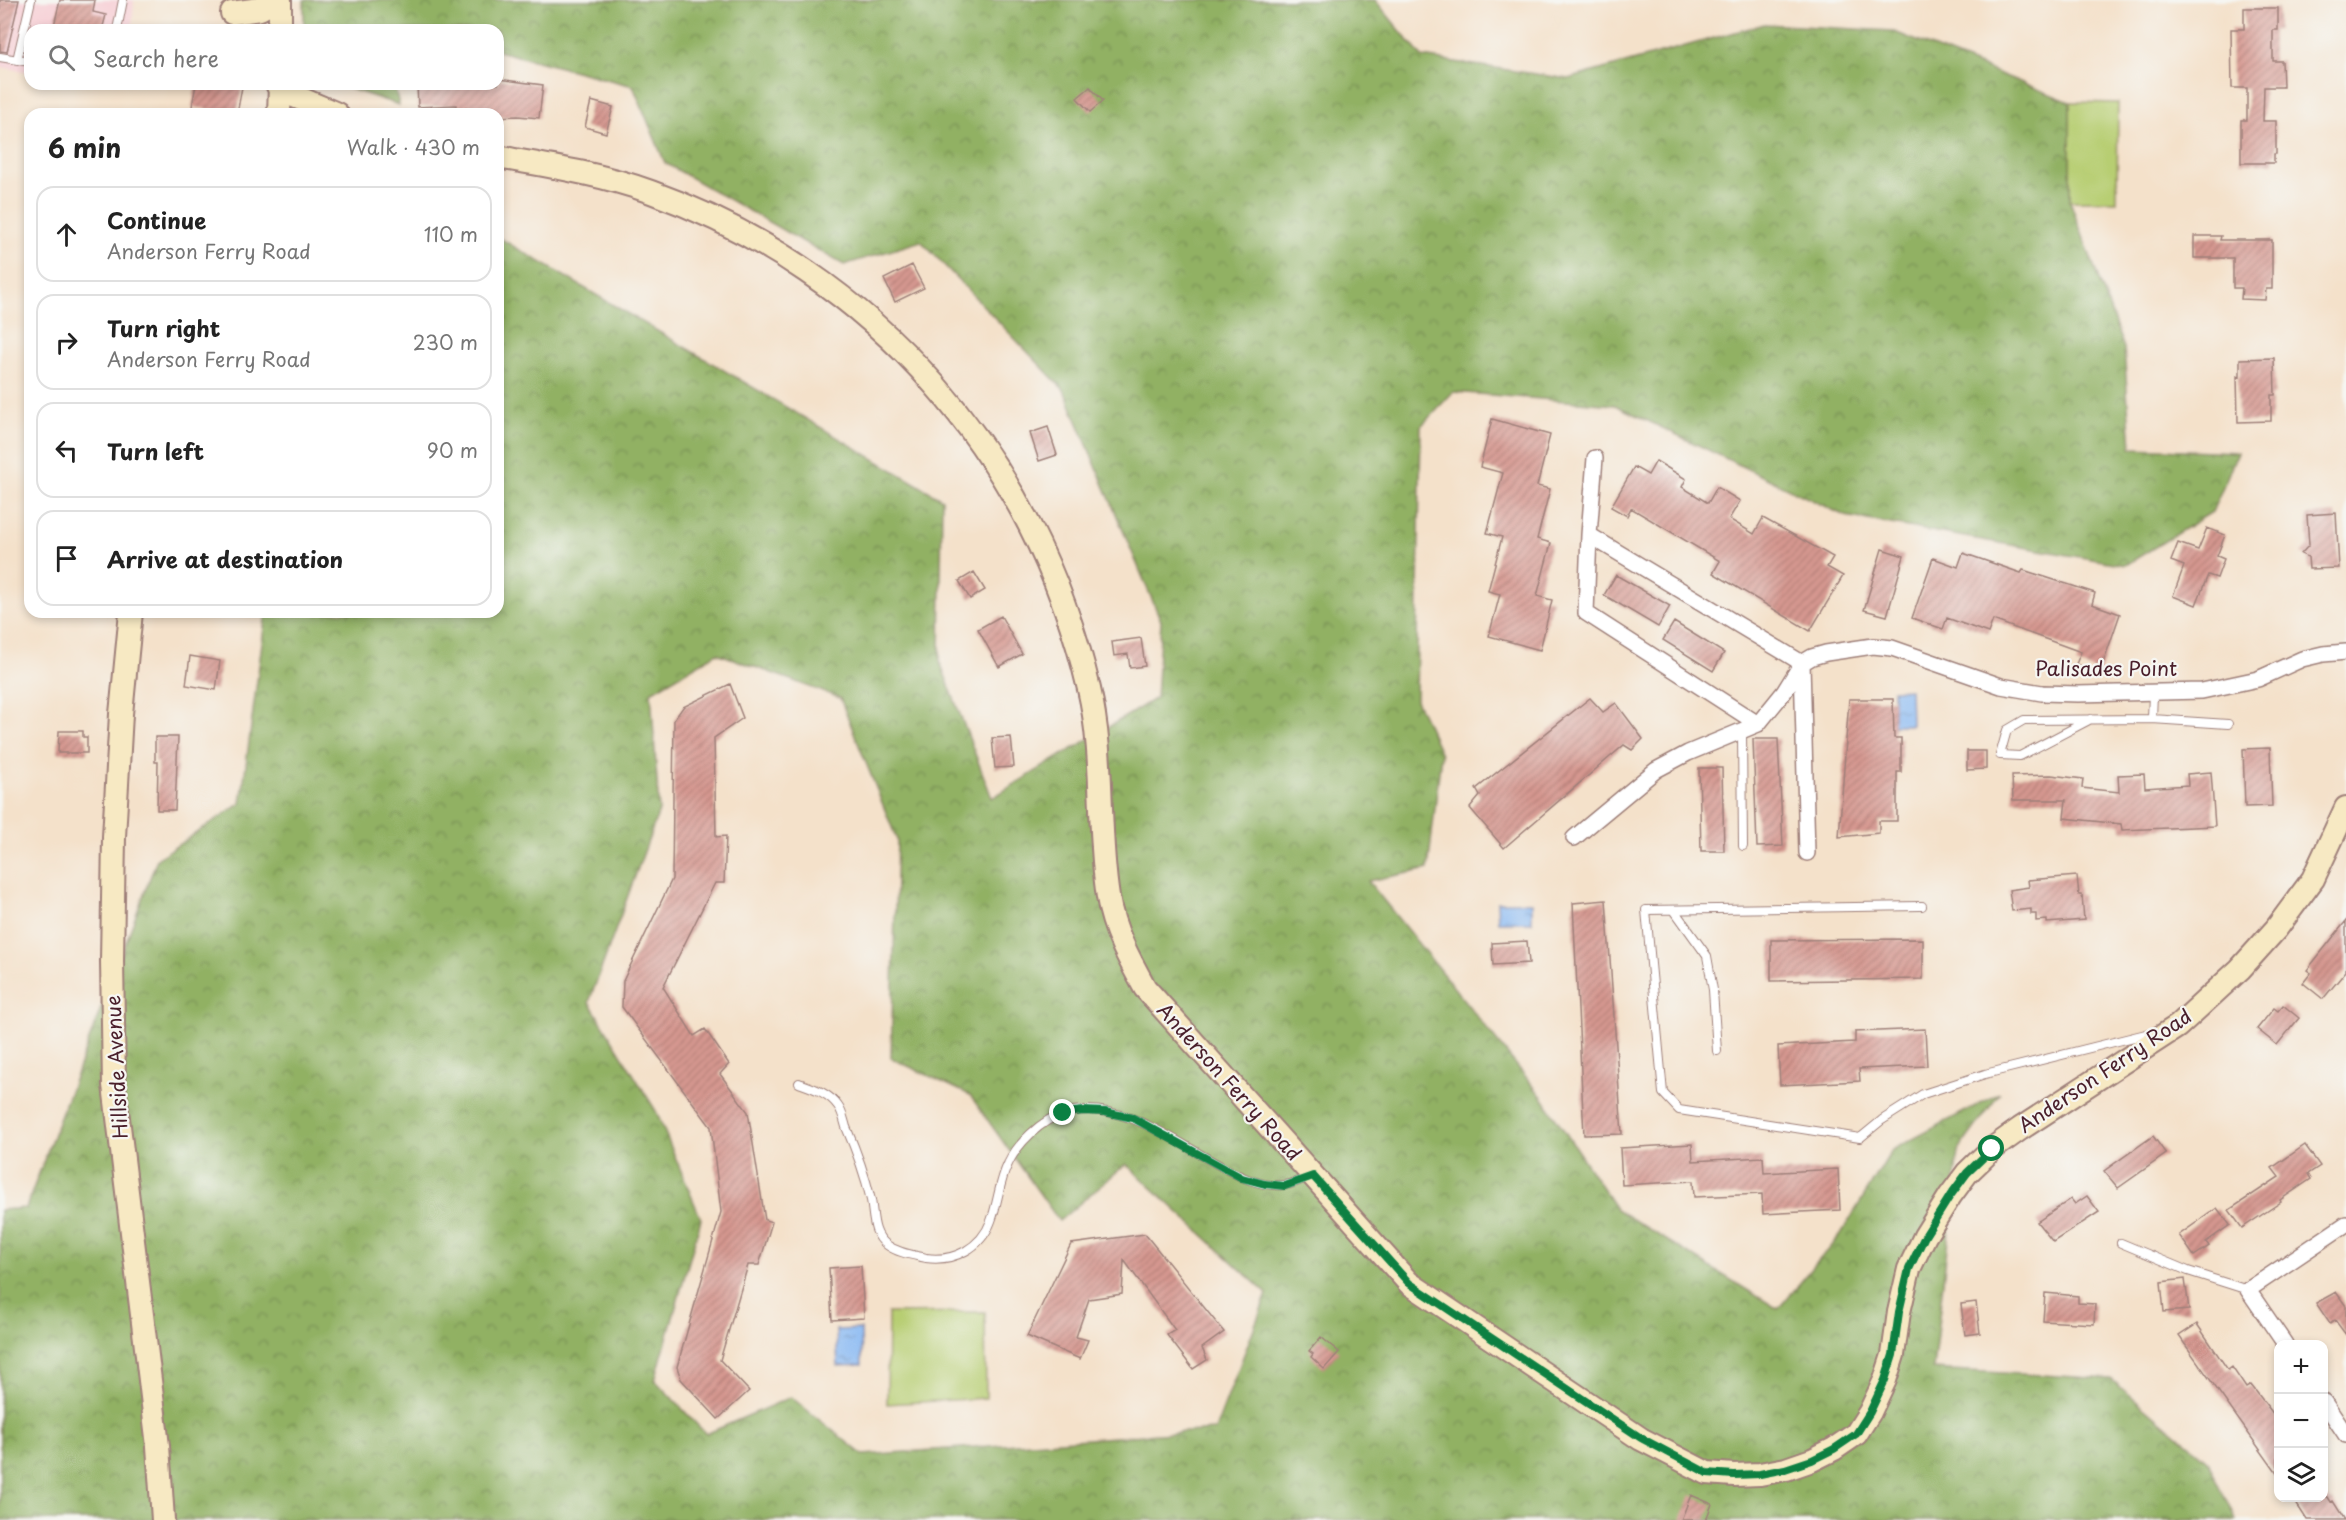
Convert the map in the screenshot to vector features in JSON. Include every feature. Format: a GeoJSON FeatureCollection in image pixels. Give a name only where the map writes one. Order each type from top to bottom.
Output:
{"type":"FeatureCollection","features":[{"type":"Feature","properties":{"kind":"street"},"geometry":{"type":"LineString","coordinates":[[232,14],[260,9],[278,0],[280,24]]}},
{"type":"Feature","properties":{"kind":"street"},"geometry":{"type":"LineString","coordinates":[[279,90],[279,108]]}},
{"type":"Feature","properties":{"kind":"street"},"geometry":{"type":"LineString","coordinates":[[287,90],[325,108]]}},
{"type":"Feature","properties":{"kind":"street","name":"Anderson Ferry Road"},"geometry":{"type":"LineString","coordinates":[[504,158],[585,173],[649,191],[747,234],[793,261],[844,299],[916,363],[951,403],[983,446],[1012,491],[1037,538],[1076,637],[1094,715],[1108,897],[1123,948],[1145,988],[1409,1283],[1621,1426],[1707,1473],[1760,1474],[1785,1469],[1812,1460],[1856,1434],[1870,1412],[1885,1380],[1893,1355],[1899,1312],[1909,1269],[1925,1236],[1967,1173],[1992,1149],[2020,1129],[2178,1026],[2240,969],[2276,929],[2313,879],[2346,808]]}},
{"type":"Feature","properties":{"kind":"street"},"geometry":{"type":"LineString","coordinates":[[1595,458],[1586,613],[1758,724]]}},
{"type":"Feature","properties":{"kind":"street"},"geometry":{"type":"LineString","coordinates":[[1589,535],[1802,663]]}},
{"type":"Feature","properties":{"kind":"street","name":"Hillside Avenue"},"geometry":{"type":"LineString","coordinates":[[129,618],[114,837],[112,961],[114,1085],[158,1446],[163,1520]]}},
{"type":"Feature","properties":{"kind":"street","name":"Palisades Point"},"geometry":{"type":"LineString","coordinates":[[1802,663],[1826,653],[1882,647],[1913,654],[2001,686],[2042,693],[2153,693],[2202,691],[2258,679],[2296,661],[2323,654],[2346,652]]}},
{"type":"Feature","properties":{"kind":"street"},"geometry":{"type":"LineString","coordinates":[[1574,838],[1656,770],[1688,753],[1758,724],[1784,692],[1802,663]]}},
{"type":"Feature","properties":{"kind":"street"},"geometry":{"type":"LineString","coordinates":[[1802,663],[1807,853]]}},
{"type":"Feature","properties":{"kind":"street"},"geometry":{"type":"LineString","coordinates":[[2282,1340],[2248,1290],[2346,1224]]}},
{"type":"Feature","properties":{"kind":"street"},"geometry":{"type":"LineString","coordinates":[[2328,1408],[2346,1435]]}},
{"type":"Feature","properties":{"kind":"lane"},"geometry":{"type":"LineString","coordinates":[[25,24],[31,0]]}},
{"type":"Feature","properties":{"kind":"lane"},"geometry":{"type":"LineString","coordinates":[[118,24],[123,0]]}},
{"type":"Feature","properties":{"kind":"lane"},"geometry":{"type":"LineString","coordinates":[[17,60],[24,30]]}},
{"type":"Feature","properties":{"kind":"lane"},"geometry":{"type":"LineString","coordinates":[[0,57],[24,61]]}},
{"type":"Feature","properties":{"kind":"lane"},"geometry":{"type":"LineString","coordinates":[[2152,719],[2153,693]]}},
{"type":"Feature","properties":{"kind":"lane"},"geometry":{"type":"LineString","coordinates":[[2091,719],[2020,756],[2000,755],[2007,730],[2024,720],[2091,719],[2152,719],[2228,724]]}},
{"type":"Feature","properties":{"kind":"lane"},"geometry":{"type":"LineString","coordinates":[[1742,731],[1743,846]]}},
{"type":"Feature","properties":{"kind":"lane"},"geometry":{"type":"LineString","coordinates":[[1922,906],[1646,910],[1663,1093],[1679,1110],[1860,1138],[1882,1120],[1923,1094],[1985,1074],[2178,1026]]}},
{"type":"Feature","properties":{"kind":"lane"},"geometry":{"type":"LineString","coordinates":[[1674,910],[1707,956],[1713,990],[1717,1051]]}},
{"type":"Feature","properties":{"kind":"lane"},"geometry":{"type":"LineString","coordinates":[[799,1083],[821,1091],[838,1106],[854,1145],[871,1200],[876,1232],[887,1245],[908,1254],[936,1259],[959,1255],[977,1244],[991,1222],[1008,1163],[1026,1138],[1042,1124],[1063,1113],[1105,1112],[1133,1118],[1242,1178],[1265,1184],[1285,1186],[1313,1176]]}},
{"type":"Feature","properties":{"kind":"lane"},"geometry":{"type":"LineString","coordinates":[[2121,1243],[2188,1271],[2248,1290]]}},
{"type":"Feature","properties":{"kind":"shaded area"},"geometry":{"type":"Polygon","coordinates":[[[0,0],[134,0],[132,24],[24,24],[24,71],[0,67],[0,0]]]}},
{"type":"Feature","properties":{"kind":"green space"},"geometry":{"type":"Polygon","coordinates":[[[304,0],[1375,0],[1422,57],[1568,79],[1764,24],[1892,31],[2070,102],[2070,201],[2124,348],[2131,448],[2238,452],[2212,512],[2126,565],[1845,516],[1615,405],[1453,392],[1421,426],[1416,700],[1441,754],[1428,869],[1368,881],[1542,1097],[1616,1209],[1778,1309],[1841,1234],[1892,1150],[2000,1093],[1958,1151],[1933,1369],[2111,1379],[2207,1460],[2236,1520],[0,1520],[0,1210],[26,1208],[157,859],[241,803],[265,618],[504,618],[504,241],[942,499],[940,662],[992,798],[1156,698],[1161,621],[1064,390],[921,241],[844,265],[665,163],[633,86],[504,53],[504,24],[304,24],[304,0]],[[717,653],[651,692],[659,811],[589,1002],[656,1111],[701,1219],[655,1380],[706,1434],[791,1397],[863,1455],[1215,1430],[1267,1294],[1126,1164],[1059,1221],[970,1095],[891,1058],[897,840],[840,698],[717,653]]]}},
{"type":"Feature","properties":{"kind":"green space"},"geometry":{"type":"Polygon","coordinates":[[[354,90],[395,90],[399,105],[354,90]]]}},
{"type":"Feature","properties":{"kind":"green space"},"geometry":{"type":"Polygon","coordinates":[[[2070,102],[2118,103],[2117,201],[2070,201],[2070,102]]]}},
{"type":"Feature","properties":{"kind":"green space"},"geometry":{"type":"Polygon","coordinates":[[[985,1312],[986,1398],[887,1404],[888,1313],[985,1312]]]}},
{"type":"Feature","properties":{"kind":"water"},"geometry":{"type":"Polygon","coordinates":[[[1910,689],[1911,725],[1893,725],[1893,690],[1910,689]]]}},
{"type":"Feature","properties":{"kind":"water"},"geometry":{"type":"Polygon","coordinates":[[[1497,902],[1532,902],[1532,922],[1498,922],[1497,902]]]}},
{"type":"Feature","properties":{"kind":"water"},"geometry":{"type":"Polygon","coordinates":[[[861,1329],[862,1365],[838,1366],[836,1330],[861,1329]]]}},
{"type":"Feature","properties":{"kind":"building"},"geometry":{"type":"Polygon","coordinates":[[[0,0],[19,0],[7,52],[0,51],[0,0]]]}},
{"type":"Feature","properties":{"kind":"building"},"geometry":{"type":"Polygon","coordinates":[[[60,0],[95,0],[93,12],[106,15],[104,24],[54,24],[60,0]]]}},
{"type":"Feature","properties":{"kind":"building"},"geometry":{"type":"Polygon","coordinates":[[[2244,8],[2278,8],[2278,30],[2273,30],[2273,61],[2282,61],[2283,87],[2264,87],[2263,121],[2276,121],[2274,163],[2241,163],[2241,120],[2247,120],[2247,88],[2232,88],[2231,29],[2244,29],[2244,8]]]}},
{"type":"Feature","properties":{"kind":"building"},"geometry":{"type":"Polygon","coordinates":[[[504,80],[543,85],[539,118],[504,117],[504,108],[456,108],[456,105],[418,107],[417,90],[504,90],[504,80]]]}},
{"type":"Feature","properties":{"kind":"building"},"geometry":{"type":"Polygon","coordinates":[[[1090,87],[1103,101],[1090,112],[1077,98],[1090,87]]]}},
{"type":"Feature","properties":{"kind":"building"},"geometry":{"type":"Polygon","coordinates":[[[195,90],[241,90],[238,108],[192,107],[195,90]]]}},
{"type":"Feature","properties":{"kind":"building"},"geometry":{"type":"Polygon","coordinates":[[[591,101],[613,107],[606,133],[585,127],[591,101]]]}},
{"type":"Feature","properties":{"kind":"building"},"geometry":{"type":"Polygon","coordinates":[[[2194,236],[2221,236],[2220,240],[2272,240],[2272,289],[2266,289],[2265,300],[2241,299],[2242,288],[2233,288],[2233,258],[2194,258],[2194,236]]]}},
{"type":"Feature","properties":{"kind":"building"},"geometry":{"type":"Polygon","coordinates":[[[912,265],[924,288],[895,302],[884,279],[912,265]]]}},
{"type":"Feature","properties":{"kind":"building"},"geometry":{"type":"Polygon","coordinates":[[[2274,358],[2275,395],[2271,395],[2271,421],[2238,422],[2237,376],[2240,377],[2240,359],[2274,358]]]}},
{"type":"Feature","properties":{"kind":"building"},"geometry":{"type":"Polygon","coordinates":[[[1492,419],[1550,435],[1537,486],[1550,489],[1537,539],[1551,543],[1537,596],[1552,600],[1540,650],[1489,636],[1500,594],[1488,591],[1502,537],[1487,533],[1503,473],[1480,467],[1492,419]]]}},
{"type":"Feature","properties":{"kind":"building"},"geometry":{"type":"Polygon","coordinates":[[[1048,427],[1057,455],[1039,461],[1030,433],[1048,427]]]}},
{"type":"Feature","properties":{"kind":"building"},"geometry":{"type":"Polygon","coordinates":[[[1656,461],[1686,479],[1682,487],[1708,503],[1717,487],[1740,501],[1729,519],[1754,534],[1763,518],[1833,557],[1827,567],[1843,576],[1810,631],[1713,573],[1720,561],[1631,508],[1627,516],[1611,507],[1634,467],[1648,475],[1656,461]]]}},
{"type":"Feature","properties":{"kind":"building"},"geometry":{"type":"Polygon","coordinates":[[[2336,513],[2339,568],[2309,569],[2308,557],[2301,554],[2309,545],[2307,515],[2336,513]]]}},
{"type":"Feature","properties":{"kind":"building"},"geometry":{"type":"Polygon","coordinates":[[[2207,528],[2225,535],[2217,556],[2224,559],[2217,578],[2208,575],[2196,605],[2173,596],[2184,566],[2171,561],[2178,543],[2198,550],[2207,528]]]}},
{"type":"Feature","properties":{"kind":"building"},"geometry":{"type":"Polygon","coordinates":[[[1882,549],[1904,556],[1887,616],[1864,610],[1882,549]]]}},
{"type":"Feature","properties":{"kind":"building"},"geometry":{"type":"Polygon","coordinates":[[[1963,553],[2021,573],[2023,570],[2095,593],[2092,604],[2120,614],[2100,672],[2076,664],[2081,652],[1993,620],[1988,633],[1947,618],[1943,629],[1912,618],[1933,558],[1958,567],[1963,553]]]}},
{"type":"Feature","properties":{"kind":"building"},"geometry":{"type":"Polygon","coordinates":[[[974,572],[985,590],[970,599],[959,581],[974,572]]]}},
{"type":"Feature","properties":{"kind":"building"},"geometry":{"type":"Polygon","coordinates":[[[1616,575],[1670,606],[1658,627],[1604,595],[1616,575]]]}},
{"type":"Feature","properties":{"kind":"building"},"geometry":{"type":"Polygon","coordinates":[[[1001,616],[1022,654],[999,667],[978,629],[1001,616]]]}},
{"type":"Feature","properties":{"kind":"building"},"geometry":{"type":"Polygon","coordinates":[[[1674,622],[1724,653],[1713,671],[1663,640],[1674,622]]]}},
{"type":"Feature","properties":{"kind":"building"},"geometry":{"type":"Polygon","coordinates":[[[1141,638],[1145,666],[1130,668],[1128,654],[1114,656],[1112,642],[1141,638]]]}},
{"type":"Feature","properties":{"kind":"building"},"geometry":{"type":"Polygon","coordinates":[[[190,656],[220,661],[216,690],[186,685],[190,656]]]}},
{"type":"Feature","properties":{"kind":"building"},"geometry":{"type":"Polygon","coordinates":[[[730,684],[743,718],[714,738],[716,837],[726,836],[724,883],[715,883],[663,987],[694,1036],[705,1029],[729,1064],[720,1074],[748,1112],[765,1220],[772,1222],[759,1265],[748,1265],[720,1360],[749,1391],[718,1419],[681,1379],[677,1367],[721,1212],[711,1127],[622,1007],[623,981],[672,879],[674,720],[683,707],[730,684]]]}},
{"type":"Feature","properties":{"kind":"building"},"geometry":{"type":"Polygon","coordinates":[[[1590,698],[1603,712],[1616,703],[1643,739],[1632,750],[1624,745],[1504,848],[1470,808],[1480,796],[1476,789],[1590,698]]]}},
{"type":"Feature","properties":{"kind":"building"},"geometry":{"type":"Polygon","coordinates":[[[1849,699],[1893,699],[1894,738],[1901,738],[1901,772],[1897,772],[1897,821],[1879,821],[1879,833],[1839,837],[1849,699]]]}},
{"type":"Feature","properties":{"kind":"building"},"geometry":{"type":"Polygon","coordinates":[[[59,731],[83,731],[83,737],[87,737],[87,753],[58,753],[59,731]]]}},
{"type":"Feature","properties":{"kind":"building"},"geometry":{"type":"Polygon","coordinates":[[[155,737],[178,737],[175,810],[157,810],[158,762],[155,762],[155,737]]]}},
{"type":"Feature","properties":{"kind":"building"},"geometry":{"type":"Polygon","coordinates":[[[1011,737],[1014,767],[995,768],[992,738],[1011,737]]]}},
{"type":"Feature","properties":{"kind":"building"},"geometry":{"type":"Polygon","coordinates":[[[1753,739],[1778,739],[1783,846],[1757,847],[1753,739]]]}},
{"type":"Feature","properties":{"kind":"building"},"geometry":{"type":"Polygon","coordinates":[[[2270,748],[2272,806],[2245,807],[2243,749],[2270,748]]]}},
{"type":"Feature","properties":{"kind":"building"},"geometry":{"type":"Polygon","coordinates":[[[1967,751],[1986,751],[1986,769],[1967,770],[1967,751]]]}},
{"type":"Feature","properties":{"kind":"building"},"geometry":{"type":"Polygon","coordinates":[[[1699,768],[1722,768],[1724,851],[1701,851],[1699,768]]]}},
{"type":"Feature","properties":{"kind":"building"},"geometry":{"type":"Polygon","coordinates":[[[2211,772],[2215,826],[2122,830],[2121,824],[2064,818],[2066,800],[2013,800],[2012,776],[2051,775],[2083,779],[2082,788],[2119,792],[2118,775],[2144,774],[2145,788],[2188,785],[2187,774],[2211,772]]]}},
{"type":"Feature","properties":{"kind":"building"},"geometry":{"type":"Polygon","coordinates":[[[2077,876],[2079,895],[2082,895],[2084,920],[2047,923],[2047,920],[2036,921],[2036,914],[2031,914],[2031,909],[2012,911],[2009,890],[2029,887],[2028,880],[2077,876]]]}},
{"type":"Feature","properties":{"kind":"building"},"geometry":{"type":"Polygon","coordinates":[[[1606,900],[1622,1134],[1584,1135],[1573,903],[1606,900]]]}},
{"type":"Feature","properties":{"kind":"building"},"geometry":{"type":"Polygon","coordinates":[[[2346,921],[2346,971],[2323,999],[2303,983],[2311,973],[2307,970],[2346,921]]]}},
{"type":"Feature","properties":{"kind":"building"},"geometry":{"type":"Polygon","coordinates":[[[1923,939],[1923,979],[1771,981],[1771,940],[1923,939]]]}},
{"type":"Feature","properties":{"kind":"building"},"geometry":{"type":"Polygon","coordinates":[[[1527,941],[1529,963],[1493,965],[1492,943],[1527,941]]]}},
{"type":"Feature","properties":{"kind":"building"},"geometry":{"type":"Polygon","coordinates":[[[2283,1005],[2299,1018],[2277,1045],[2257,1029],[2274,1008],[2278,1011],[2283,1005]]]}},
{"type":"Feature","properties":{"kind":"building"},"geometry":{"type":"Polygon","coordinates":[[[1925,1029],[1927,1066],[1859,1069],[1860,1081],[1780,1085],[1778,1046],[1855,1042],[1855,1032],[1925,1029]]]}},
{"type":"Feature","properties":{"kind":"building"},"geometry":{"type":"Polygon","coordinates":[[[2153,1136],[2166,1154],[2118,1188],[2104,1171],[2153,1136]]]}},
{"type":"Feature","properties":{"kind":"building"},"geometry":{"type":"Polygon","coordinates":[[[1692,1144],[1693,1161],[1763,1157],[1764,1173],[1838,1169],[1840,1210],[1763,1214],[1762,1194],[1694,1197],[1693,1181],[1622,1185],[1620,1148],[1692,1144]]]}},
{"type":"Feature","properties":{"kind":"building"},"geometry":{"type":"Polygon","coordinates":[[[2305,1145],[2320,1166],[2308,1174],[2311,1179],[2242,1228],[2229,1210],[2279,1177],[2272,1168],[2305,1145]]]}},
{"type":"Feature","properties":{"kind":"building"},"geometry":{"type":"Polygon","coordinates":[[[2087,1196],[2099,1212],[2053,1242],[2037,1222],[2071,1199],[2075,1204],[2087,1196]]]}},
{"type":"Feature","properties":{"kind":"building"},"geometry":{"type":"Polygon","coordinates":[[[2217,1208],[2230,1225],[2206,1242],[2209,1246],[2194,1256],[2179,1235],[2217,1208]]]}},
{"type":"Feature","properties":{"kind":"building"},"geometry":{"type":"Polygon","coordinates":[[[1145,1234],[1224,1332],[1202,1348],[1207,1360],[1193,1369],[1167,1335],[1175,1330],[1124,1260],[1122,1294],[1089,1299],[1076,1337],[1088,1340],[1080,1359],[1027,1336],[1071,1244],[1145,1234]]]}},
{"type":"Feature","properties":{"kind":"building"},"geometry":{"type":"Polygon","coordinates":[[[861,1266],[864,1318],[832,1320],[829,1268],[861,1266]]]}},
{"type":"Feature","properties":{"kind":"building"},"geometry":{"type":"Polygon","coordinates":[[[2185,1279],[2189,1310],[2164,1312],[2161,1282],[2185,1279]]]}},
{"type":"Feature","properties":{"kind":"building"},"geometry":{"type":"Polygon","coordinates":[[[2336,1292],[2346,1306],[2346,1335],[2335,1320],[2330,1324],[2316,1303],[2336,1292]]]}},
{"type":"Feature","properties":{"kind":"building"},"geometry":{"type":"Polygon","coordinates":[[[2045,1293],[2078,1296],[2078,1303],[2095,1304],[2094,1324],[2043,1321],[2045,1293]]]}},
{"type":"Feature","properties":{"kind":"building"},"geometry":{"type":"Polygon","coordinates":[[[1976,1302],[1980,1333],[1965,1335],[1961,1304],[1976,1302]]]}},
{"type":"Feature","properties":{"kind":"building"},"geometry":{"type":"Polygon","coordinates":[[[2197,1324],[2228,1370],[2232,1367],[2246,1388],[2251,1385],[2274,1415],[2274,1469],[2179,1336],[2197,1324]]]}},
{"type":"Feature","properties":{"kind":"building"},"geometry":{"type":"Polygon","coordinates":[[[1321,1337],[1339,1352],[1324,1369],[1311,1357],[1313,1354],[1309,1351],[1321,1337]]]}},
{"type":"Feature","properties":{"kind":"building"},"geometry":{"type":"Polygon","coordinates":[[[1691,1495],[1712,1504],[1706,1520],[1681,1520],[1691,1495]]]}},
{"type":"Feature","properties":{"kind":"building"},"geometry":{"type":"Polygon","coordinates":[[[2328,1497],[2345,1520],[2307,1520],[2295,1502],[2328,1502],[2328,1497]]]}},
{"type":"Feature","properties":{"kind":"route"},"geometry":{"type":"LineString","coordinates":[[1063,1113],[1105,1112],[1133,1118],[1242,1178],[1265,1184],[1285,1186],[1313,1176],[1409,1283],[1641,1438],[1707,1473],[1734,1475],[1760,1474],[1812,1460],[1856,1434],[1870,1412],[1885,1380],[1893,1355],[1899,1312],[1909,1269],[1925,1236],[1950,1196],[1967,1173],[1992,1149]]}}]}
